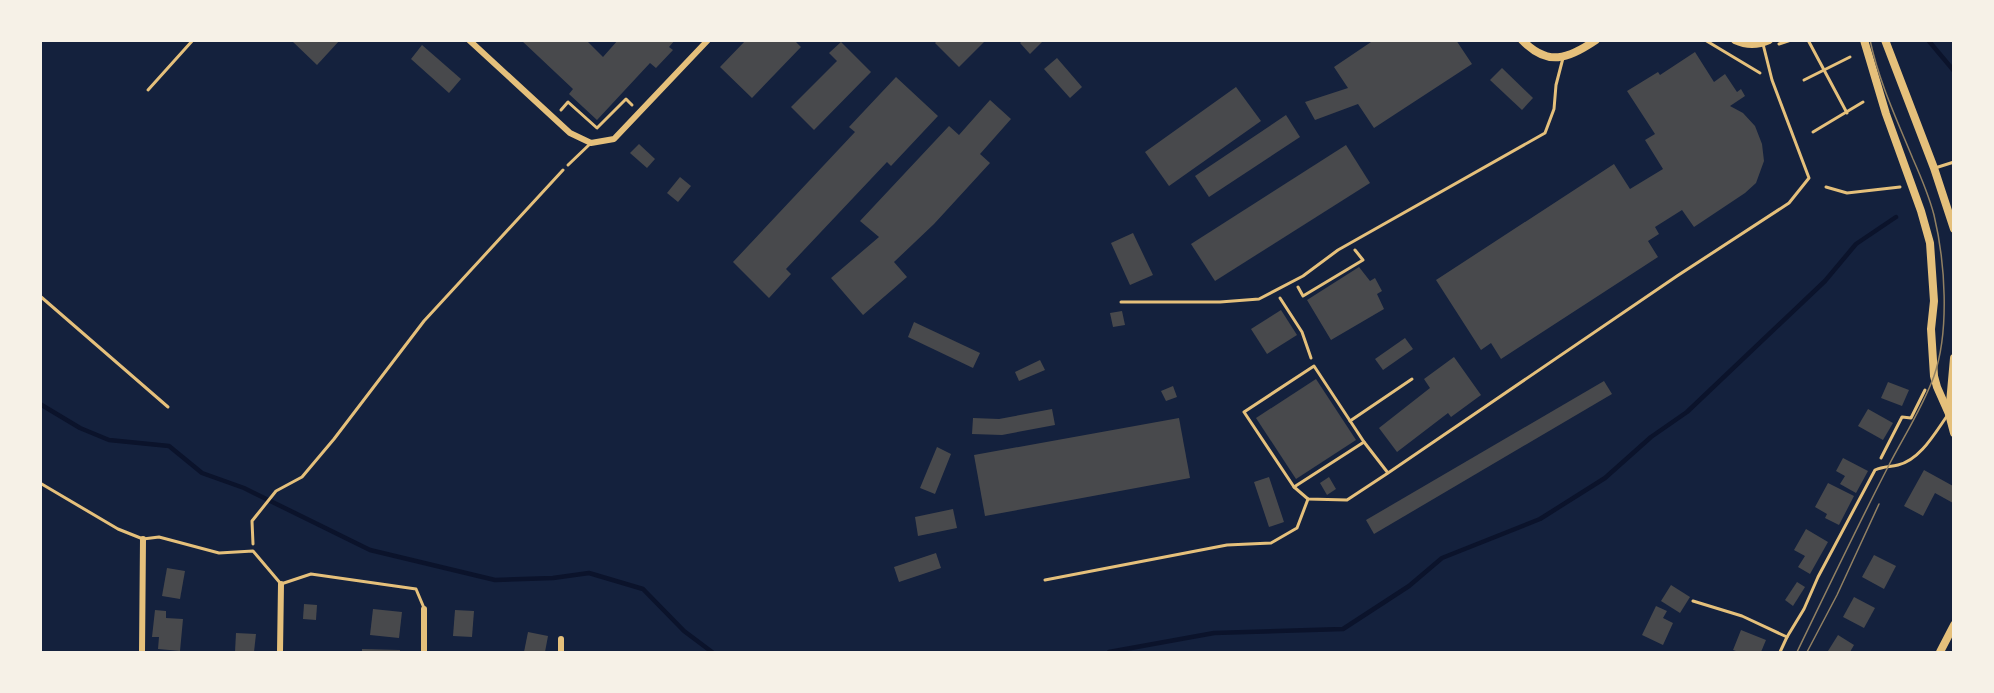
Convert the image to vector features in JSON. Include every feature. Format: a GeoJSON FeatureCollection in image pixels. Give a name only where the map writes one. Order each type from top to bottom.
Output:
{"type":"FeatureCollection","features":[{"type":"Feature","properties":{"kind":"street"},"geometry":{"type":"LineString","coordinates":[[469,40],[570,133],[591,143],[614,139],[708,40]]}},
{"type":"Feature","properties":{"kind":"street"},"geometry":{"type":"LineString","coordinates":[[1522,40],[1533,52],[1547,58],[1563,58],[1596,40]]}},
{"type":"Feature","properties":{"kind":"street"},"geometry":{"type":"LineString","coordinates":[[1735,40],[1744,44],[1765,41]]}},
{"type":"Feature","properties":{"kind":"street"},"geometry":{"type":"LineString","coordinates":[[1855,40],[1865,45],[1886,114],[1922,211],[1930,243],[1934,301],[1931,329],[1934,376],[1953,430]]}},
{"type":"Feature","properties":{"kind":"street"},"geometry":{"type":"LineString","coordinates":[[1885,40],[1934,168],[1953,229]]}},
{"type":"Feature","properties":{"kind":"street"},"geometry":{"type":"LineString","coordinates":[[1949,414],[1953,358]]}},
{"type":"Feature","properties":{"kind":"street"},"geometry":{"type":"LineString","coordinates":[[142,652],[143,539]]}},
{"type":"Feature","properties":{"kind":"street"},"geometry":{"type":"LineString","coordinates":[[280,652],[281,584]]}},
{"type":"Feature","properties":{"kind":"street"},"geometry":{"type":"LineString","coordinates":[[424,609],[424,652]]}},
{"type":"Feature","properties":{"kind":"street"},"geometry":{"type":"LineString","coordinates":[[1940,652],[1953,625]]}},
{"type":"Feature","properties":{"kind":"street"},"geometry":{"type":"LineString","coordinates":[[561,639],[561,652]]}},
{"type":"Feature","properties":{"kind":"lane"},"geometry":{"type":"LineString","coordinates":[[148,90],[194,40]]}},
{"type":"Feature","properties":{"kind":"lane"},"geometry":{"type":"LineString","coordinates":[[1389,473],[1364,442],[1314,366],[1244,412],[1293,487],[1308,499],[1347,500],[1389,473],[1668,282],[1789,203],[1809,178],[1772,80],[1765,41]]}},
{"type":"Feature","properties":{"kind":"lane"},"geometry":{"type":"LineString","coordinates":[[1121,302],[1220,302],[1258,299],[1294,280],[1351,243],[1545,133],[1554,109],[1556,85],[1563,58]]}},
{"type":"Feature","properties":{"kind":"lane"},"geometry":{"type":"LineString","coordinates":[[568,165],[591,143]]}},
{"type":"Feature","properties":{"kind":"lane"},"geometry":{"type":"LineString","coordinates":[[1934,168],[1953,162]]}},
{"type":"Feature","properties":{"kind":"lane"},"geometry":{"type":"LineString","coordinates":[[40,296],[168,407]]}},
{"type":"Feature","properties":{"kind":"lane"},"geometry":{"type":"LineString","coordinates":[[1350,421],[1412,379]]}},
{"type":"Feature","properties":{"kind":"lane"},"geometry":{"type":"LineString","coordinates":[[1780,652],[1875,470],[1889,465],[1897,466],[1912,459],[1930,440],[1949,414]]}},
{"type":"Feature","properties":{"kind":"lane"},"geometry":{"type":"LineString","coordinates":[[1293,487],[1364,442]]}},
{"type":"Feature","properties":{"kind":"lane"},"geometry":{"type":"LineString","coordinates":[[40,483],[118,529],[143,539],[159,537],[219,553],[253,551],[281,584],[311,574],[416,590],[424,609]]}},
{"type":"Feature","properties":{"kind":"lane"},"geometry":{"type":"LineString","coordinates":[[1045,580],[1227,545],[1271,543],[1297,528],[1308,499]]}},
{"type":"Feature","properties":{"kind":"lane"},"geometry":{"type":"LineString","coordinates":[[1693,601],[1742,616],[1786,637]]}},
{"type":"Feature","properties":{"kind":"path"},"geometry":{"type":"LineString","coordinates":[[1705,40],[1772,80]]}},
{"type":"Feature","properties":{"kind":"path"},"geometry":{"type":"LineString","coordinates":[[1808,40],[1847,113]]}},
{"type":"Feature","properties":{"kind":"path"},"geometry":{"type":"LineString","coordinates":[[1804,80],[1850,57]]}},
{"type":"Feature","properties":{"kind":"path"},"geometry":{"type":"LineString","coordinates":[[561,110],[568,102],[597,128],[626,99],[633,106]]}},
{"type":"Feature","properties":{"kind":"path"},"geometry":{"type":"LineString","coordinates":[[1813,132],[1863,102]]}},
{"type":"Feature","properties":{"kind":"path"},"geometry":{"type":"LineString","coordinates":[[253,551],[252,521],[276,491],[302,477],[424,321],[568,165]]}},
{"type":"Feature","properties":{"kind":"path"},"geometry":{"type":"LineString","coordinates":[[1827,187],[1847,193],[1902,187]]}},
{"type":"Feature","properties":{"kind":"path"},"geometry":{"type":"LineString","coordinates":[[1294,280],[1303,296],[1363,260],[1351,243]]}},
{"type":"Feature","properties":{"kind":"path"},"geometry":{"type":"LineString","coordinates":[[1319,286],[1322,291]]}},
{"type":"Feature","properties":{"kind":"path"},"geometry":{"type":"LineString","coordinates":[[1275,290],[1302,332],[1314,366]]}},
{"type":"Feature","properties":{"kind":"path"},"geometry":{"type":"LineString","coordinates":[[1875,470],[1902,417],[1911,418],[1927,386]]}},
{"type":"Feature","properties":{"kind":"building"},"geometry":{"type":"Polygon","coordinates":[[[291,40],[340,40],[317,65],[291,40]]]}},
{"type":"Feature","properties":{"kind":"building"},"geometry":{"type":"Polygon","coordinates":[[[521,40],[586,40],[603,57],[618,40],[675,40],[669,47],[673,50],[656,68],[650,63],[597,120],[569,94],[573,89],[521,40]]]}},
{"type":"Feature","properties":{"kind":"building"},"geometry":{"type":"Polygon","coordinates":[[[746,40],[798,40],[796,42],[801,47],[752,98],[720,67],[746,40]]]}},
{"type":"Feature","properties":{"kind":"building"},"geometry":{"type":"Polygon","coordinates":[[[938,40],[986,40],[959,67],[935,43],[938,40]]]}},
{"type":"Feature","properties":{"kind":"building"},"geometry":{"type":"Polygon","coordinates":[[[1023,40],[1044,40],[1030,54],[1020,43],[1023,40]]]}},
{"type":"Feature","properties":{"kind":"building"},"geometry":{"type":"Polygon","coordinates":[[[1374,40],[1456,40],[1472,64],[1374,128],[1358,104],[1315,120],[1305,102],[1348,88],[1334,67],[1374,40]]]}},
{"type":"Feature","properties":{"kind":"building"},"geometry":{"type":"Polygon","coordinates":[[[841,42],[871,72],[814,130],[791,107],[837,61],[829,53],[841,42]]]}},
{"type":"Feature","properties":{"kind":"building"},"geometry":{"type":"Polygon","coordinates":[[[422,45],[461,79],[449,93],[411,59],[422,45]]]}},
{"type":"Feature","properties":{"kind":"building"},"geometry":{"type":"Polygon","coordinates":[[[1695,52],[1714,82],[1725,74],[1737,92],[1741,89],[1745,96],[1730,106],[1743,113],[1755,126],[1762,144],[1764,161],[1756,183],[1694,227],[1682,210],[1655,227],[1659,234],[1648,241],[1658,257],[1501,359],[1491,343],[1481,350],[1436,280],[1614,164],[1630,189],[1663,169],[1645,140],[1655,134],[1627,91],[1658,72],[1660,75],[1695,52]]]}},
{"type":"Feature","properties":{"kind":"building"},"geometry":{"type":"Polygon","coordinates":[[[1057,58],[1082,87],[1070,98],[1044,69],[1057,58]]]}},
{"type":"Feature","properties":{"kind":"building"},"geometry":{"type":"Polygon","coordinates":[[[1502,68],[1533,98],[1522,110],[1490,80],[1502,68]]]}},
{"type":"Feature","properties":{"kind":"building"},"geometry":{"type":"Polygon","coordinates":[[[896,77],[938,116],[891,166],[887,162],[786,269],[791,274],[769,298],[733,262],[855,132],[849,127],[896,77]]]}},
{"type":"Feature","properties":{"kind":"building"},"geometry":{"type":"Polygon","coordinates":[[[1236,87],[1261,121],[1169,186],[1145,152],[1236,87]]]}},
{"type":"Feature","properties":{"kind":"building"},"geometry":{"type":"Polygon","coordinates":[[[990,100],[1011,119],[980,154],[990,163],[934,224],[894,262],[907,277],[863,315],[831,278],[879,237],[860,221],[949,126],[959,135],[990,100]]]}},
{"type":"Feature","properties":{"kind":"building"},"geometry":{"type":"Polygon","coordinates":[[[1286,115],[1300,137],[1209,197],[1195,176],[1286,115]]]}},
{"type":"Feature","properties":{"kind":"building"},"geometry":{"type":"Polygon","coordinates":[[[639,144],[655,159],[647,168],[630,153],[639,144]]]}},
{"type":"Feature","properties":{"kind":"building"},"geometry":{"type":"Polygon","coordinates":[[[1346,145],[1370,183],[1215,281],[1191,244],[1346,145]]]}},
{"type":"Feature","properties":{"kind":"building"},"geometry":{"type":"Polygon","coordinates":[[[680,177],[691,186],[678,202],[667,193],[680,177]]]}},
{"type":"Feature","properties":{"kind":"building"},"geometry":{"type":"Polygon","coordinates":[[[1133,233],[1153,275],[1130,285],[1111,243],[1133,233]]]}},
{"type":"Feature","properties":{"kind":"building"},"geometry":{"type":"Polygon","coordinates":[[[1359,267],[1370,281],[1375,278],[1382,291],[1377,294],[1384,309],[1331,340],[1307,300],[1359,267]]]}},
{"type":"Feature","properties":{"kind":"building"},"geometry":{"type":"Polygon","coordinates":[[[1281,310],[1297,335],[1267,354],[1251,329],[1281,310]]]}},
{"type":"Feature","properties":{"kind":"building"},"geometry":{"type":"Polygon","coordinates":[[[1122,311],[1125,325],[1113,327],[1110,313],[1122,311]]]}},
{"type":"Feature","properties":{"kind":"building"},"geometry":{"type":"Polygon","coordinates":[[[914,322],[980,353],[973,368],[908,337],[914,322]]]}},
{"type":"Feature","properties":{"kind":"building"},"geometry":{"type":"Polygon","coordinates":[[[1405,338],[1413,349],[1383,370],[1375,359],[1405,338]]]}},
{"type":"Feature","properties":{"kind":"building"},"geometry":{"type":"Polygon","coordinates":[[[1454,357],[1481,395],[1451,417],[1448,413],[1397,452],[1379,428],[1430,388],[1424,379],[1454,357]]]}},
{"type":"Feature","properties":{"kind":"building"},"geometry":{"type":"Polygon","coordinates":[[[1040,360],[1045,370],[1019,381],[1015,372],[1040,360]]]}},
{"type":"Feature","properties":{"kind":"building"},"geometry":{"type":"Polygon","coordinates":[[[1316,379],[1356,440],[1296,479],[1256,418],[1316,379]]]}},
{"type":"Feature","properties":{"kind":"building"},"geometry":{"type":"Polygon","coordinates":[[[1604,381],[1612,394],[1374,534],[1366,520],[1604,381]]]}},
{"type":"Feature","properties":{"kind":"building"},"geometry":{"type":"Polygon","coordinates":[[[1888,382],[1909,390],[1902,406],[1881,398],[1888,382]]]}},
{"type":"Feature","properties":{"kind":"building"},"geometry":{"type":"Polygon","coordinates":[[[1173,386],[1177,397],[1166,401],[1161,391],[1173,386]]]}},
{"type":"Feature","properties":{"kind":"building"},"geometry":{"type":"Polygon","coordinates":[[[1052,409],[1055,425],[1002,435],[972,434],[973,418],[999,419],[1052,409]]]}},
{"type":"Feature","properties":{"kind":"building"},"geometry":{"type":"Polygon","coordinates":[[[1868,409],[1893,423],[1883,440],[1858,426],[1868,409]]]}},
{"type":"Feature","properties":{"kind":"building"},"geometry":{"type":"Polygon","coordinates":[[[1179,418],[1190,478],[985,516],[974,455],[1179,418]]]}},
{"type":"Feature","properties":{"kind":"building"},"geometry":{"type":"Polygon","coordinates":[[[937,447],[951,454],[935,494],[920,488],[937,447]]]}},
{"type":"Feature","properties":{"kind":"building"},"geometry":{"type":"Polygon","coordinates":[[[1843,458],[1868,471],[1856,493],[1840,484],[1845,476],[1836,471],[1843,458]]]}},
{"type":"Feature","properties":{"kind":"building"},"geometry":{"type":"Polygon","coordinates":[[[1924,470],[1953,486],[1953,503],[1935,493],[1923,516],[1904,506],[1924,470]]]}},
{"type":"Feature","properties":{"kind":"building"},"geometry":{"type":"Polygon","coordinates":[[[1269,477],[1284,522],[1269,527],[1254,482],[1269,477]]]}},
{"type":"Feature","properties":{"kind":"building"},"geometry":{"type":"Polygon","coordinates":[[[1329,477],[1336,489],[1327,495],[1320,483],[1329,477]]]}},
{"type":"Feature","properties":{"kind":"building"},"geometry":{"type":"Polygon","coordinates":[[[1828,483],[1854,496],[1839,525],[1825,518],[1827,514],[1815,507],[1828,483]]]}},
{"type":"Feature","properties":{"kind":"building"},"geometry":{"type":"Polygon","coordinates":[[[953,509],[957,528],[918,536],[915,517],[953,509]]]}},
{"type":"Feature","properties":{"kind":"building"},"geometry":{"type":"Polygon","coordinates":[[[1806,529],[1828,542],[1810,574],[1798,567],[1805,556],[1794,550],[1806,529]]]}},
{"type":"Feature","properties":{"kind":"building"},"geometry":{"type":"Polygon","coordinates":[[[936,553],[941,568],[899,582],[894,567],[936,553]]]}},
{"type":"Feature","properties":{"kind":"building"},"geometry":{"type":"Polygon","coordinates":[[[1874,555],[1896,566],[1884,589],[1862,577],[1874,555]]]}},
{"type":"Feature","properties":{"kind":"building"},"geometry":{"type":"Polygon","coordinates":[[[167,568],[185,571],[180,599],[162,596],[167,568]]]}},
{"type":"Feature","properties":{"kind":"building"},"geometry":{"type":"Polygon","coordinates":[[[1797,582],[1805,587],[1793,606],[1785,600],[1797,582]]]}},
{"type":"Feature","properties":{"kind":"building"},"geometry":{"type":"Polygon","coordinates":[[[1671,585],[1690,597],[1680,613],[1661,601],[1671,585]]]}},
{"type":"Feature","properties":{"kind":"building"},"geometry":{"type":"Polygon","coordinates":[[[1854,597],[1875,608],[1864,628],[1843,617],[1854,597]]]}},
{"type":"Feature","properties":{"kind":"building"},"geometry":{"type":"Polygon","coordinates":[[[304,604],[317,605],[316,620],[303,619],[304,604]]]}},
{"type":"Feature","properties":{"kind":"building"},"geometry":{"type":"Polygon","coordinates":[[[1656,606],[1667,611],[1663,618],[1673,623],[1663,645],[1642,635],[1656,606]]]}},
{"type":"Feature","properties":{"kind":"building"},"geometry":{"type":"Polygon","coordinates":[[[373,609],[402,612],[399,638],[370,635],[373,609]]]}},
{"type":"Feature","properties":{"kind":"building"},"geometry":{"type":"Polygon","coordinates":[[[155,610],[166,611],[166,618],[183,619],[180,651],[158,649],[159,637],[152,637],[155,610]]]}},
{"type":"Feature","properties":{"kind":"building"},"geometry":{"type":"Polygon","coordinates":[[[455,610],[474,611],[472,637],[453,636],[455,610]]]}},
{"type":"Feature","properties":{"kind":"building"},"geometry":{"type":"Polygon","coordinates":[[[1741,630],[1766,640],[1761,652],[1733,650],[1741,630]]]}},
{"type":"Feature","properties":{"kind":"building"},"geometry":{"type":"Polygon","coordinates":[[[528,632],[548,636],[545,652],[524,652],[528,632]]]}},
{"type":"Feature","properties":{"kind":"building"},"geometry":{"type":"Polygon","coordinates":[[[236,633],[256,634],[254,652],[235,652],[236,633]]]}},
{"type":"Feature","properties":{"kind":"building"},"geometry":{"type":"Polygon","coordinates":[[[1838,635],[1854,645],[1850,652],[1828,651],[1838,635]]]}},
{"type":"Feature","properties":{"kind":"building"},"geometry":{"type":"Polygon","coordinates":[[[362,649],[400,650],[400,652],[362,652],[362,649]]]}},
{"type":"Feature","properties":{"kind":"waterway"},"geometry":{"type":"LineString","coordinates":[[1928,40],[1954,71]]}},
{"type":"Feature","properties":{"kind":"waterway"},"geometry":{"type":"LineString","coordinates":[[1109,652],[1214,633],[1343,629],[1409,586],[1442,558],[1540,519],[1605,478],[1651,437],[1687,412],[1825,281],[1856,244],[1896,217]]}},
{"type":"Feature","properties":{"kind":"waterway"},"geometry":{"type":"LineString","coordinates":[[40,404],[80,428],[109,440],[169,446],[202,473],[244,488],[370,550],[495,580],[553,578],[589,573],[643,589],[684,631],[712,652]]}},
{"type":"Feature","properties":{"kind":"tram line"},"geometry":{"type":"LineString","coordinates":[[1797,652],[1877,488],[1924,399],[1934,376],[1942,338],[1943,274],[1934,215],[1925,187],[1883,86],[1870,40]]}},
{"type":"Feature","properties":{"kind":"tram line"},"geometry":{"type":"LineString","coordinates":[[1807,652],[1837,595],[1879,504]]}}]}
